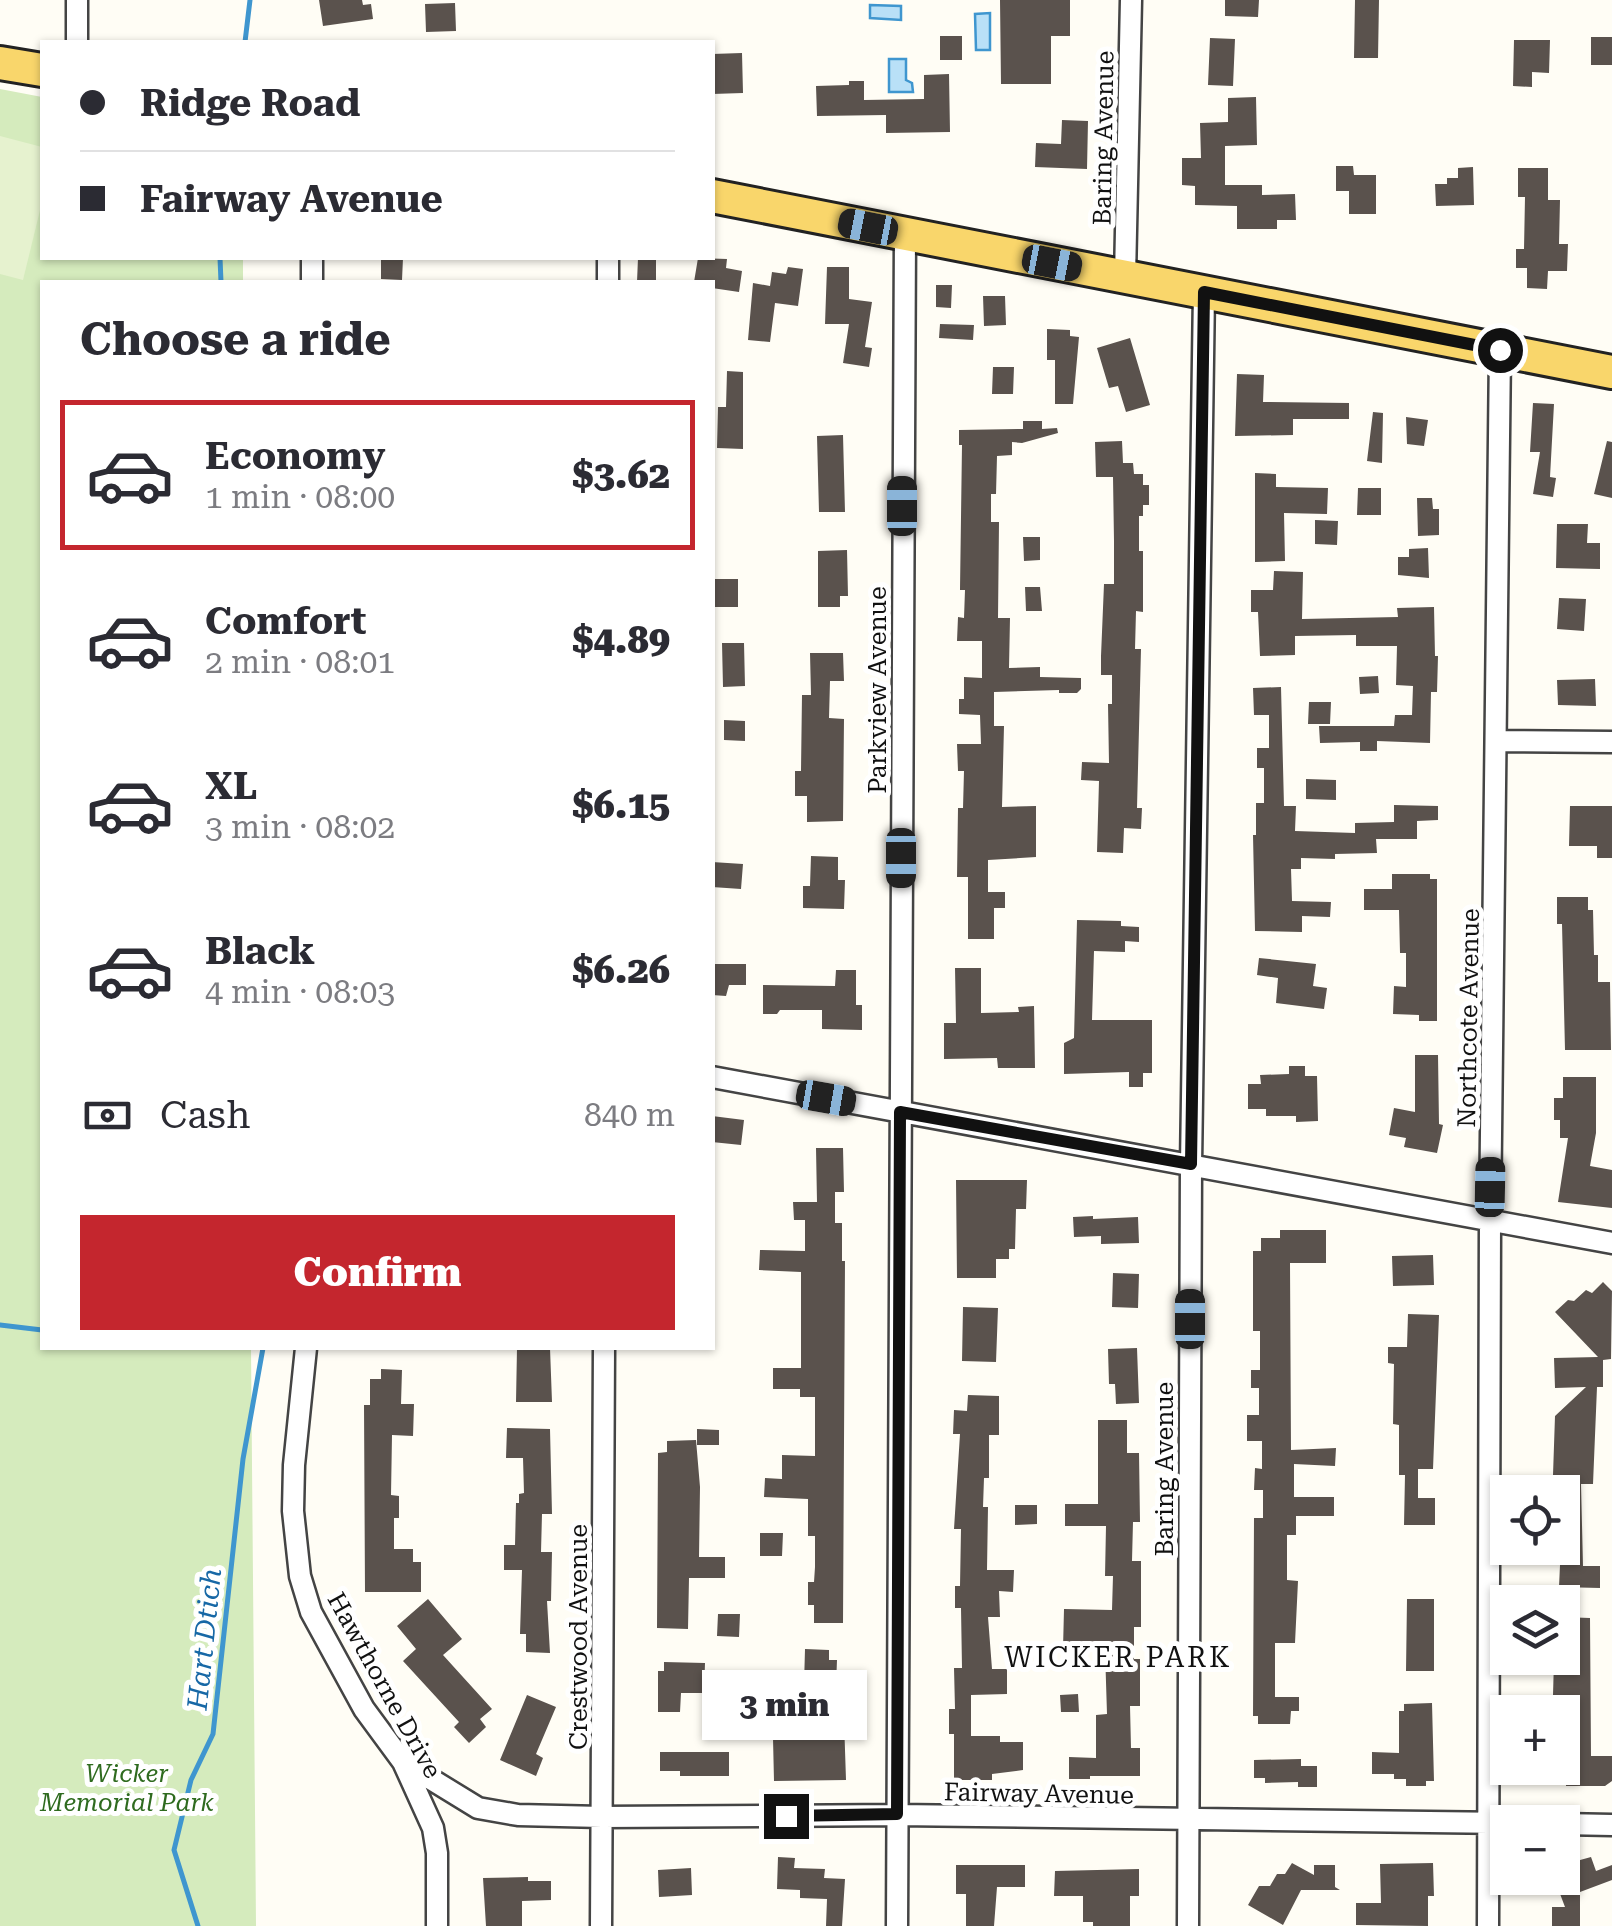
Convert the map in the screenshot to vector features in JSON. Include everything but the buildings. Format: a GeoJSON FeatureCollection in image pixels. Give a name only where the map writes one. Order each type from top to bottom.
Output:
{"type":"FeatureCollection","features":[{"type":"Feature","properties":{"kind":"main road"},"geometry":{"type":"LineString","coordinates":[[0,63],[40,70]]}},
{"type":"Feature","properties":{"kind":"main road"},"geometry":{"type":"LineString","coordinates":[[715,197],[1612,372]]}},
{"type":"Feature","properties":{"kind":"street"},"geometry":{"type":"LineString","coordinates":[[77,40],[78,0]]}},
{"type":"Feature","properties":{"kind":"street","name":"Baring Avenue"},"geometry":{"type":"LineString","coordinates":[[1126,277],[1131,0]]}},
{"type":"Feature","properties":{"kind":"street","name":"Parkview Avenue"},"geometry":{"type":"LineString","coordinates":[[897,1926],[905,234]]}},
{"type":"Feature","properties":{"kind":"street","name":"Baring Avenue"},"geometry":{"type":"LineString","coordinates":[[1188,1926],[1191,1164],[1204,292]]}},
{"type":"Feature","properties":{"kind":"street","name":"Northcote Avenue"},"geometry":{"type":"LineString","coordinates":[[1498,1805],[1490,1221],[1500,350]]}},
{"type":"Feature","properties":{"kind":"street"},"geometry":{"type":"LineString","coordinates":[[1497,741],[1612,742]]}},
{"type":"Feature","properties":{"kind":"street"},"geometry":{"type":"LineString","coordinates":[[715,1079],[1612,1244]]}},
{"type":"Feature","properties":{"kind":"street","name":"Hawthorne Drive"},"geometry":{"type":"LineString","coordinates":[[306,1350],[294,1465],[293,1510],[300,1576],[311,1612],[364,1710],[403,1762],[433,1828],[437,1852],[437,1926]]}},
{"type":"Feature","properties":{"kind":"street","name":"Crestwood Avenue"},"geometry":{"type":"LineString","coordinates":[[601,1926],[604,1350]]}},
{"type":"Feature","properties":{"kind":"street","name":"Fairway Avenue"},"geometry":{"type":"LineString","coordinates":[[403,1762],[478,1808],[518,1814],[897,1814],[1490,1823]]}},
{"type":"Feature","properties":{"kind":"street"},"geometry":{"type":"LineString","coordinates":[[1580,1824],[1612,1825]]}},
{"type":"Feature","properties":{"kind":"street","name":"Northcote Avenue"},"geometry":{"type":"LineString","coordinates":[[1488,1926],[1491,1895]]}},
{"type":"Feature","properties":{"kind":"green space","name":"Wicker Memorial Park"},"geometry":{"type":"Polygon","coordinates":[[[0,89],[40,97],[40,260],[243,260],[243,280],[40,280],[40,1350],[251,1350],[256,1926],[0,1926],[0,89]]]}},
{"type":"Feature","properties":{"kind":"green space"},"geometry":{"type":"Polygon","coordinates":[[[0,136],[40,146],[40,210],[23,280],[0,274],[0,136]]]}},
{"type":"Feature","properties":{"kind":"water"},"geometry":{"type":"Polygon","coordinates":[[[870,5],[901,6],[901,20],[870,18],[870,5]]]}},
{"type":"Feature","properties":{"kind":"water"},"geometry":{"type":"Polygon","coordinates":[[[990,13],[990,50],[976,50],[975,14],[990,13]]]}},
{"type":"Feature","properties":{"kind":"water"},"geometry":{"type":"Polygon","coordinates":[[[889,59],[906,59],[906,80],[912,83],[913,92],[889,92],[889,59]]]}},
{"type":"Feature","properties":{"kind":"waterway","name":"Hart Dtich"},"geometry":{"type":"LineString","coordinates":[[245,40],[250,0]]}},
{"type":"Feature","properties":{"kind":"waterway","name":"Hart Dtich"},"geometry":{"type":"LineString","coordinates":[[220,260],[221,280]]}},
{"type":"Feature","properties":{"kind":"waterway"},"geometry":{"type":"LineString","coordinates":[[0,1325],[40,1330]]}},
{"type":"Feature","properties":{"kind":"waterway","name":"Hart Dtich"},"geometry":{"type":"LineString","coordinates":[[198,1926],[174,1850],[191,1780],[213,1734],[243,1459],[263,1350]]}},
{"type":"Feature","properties":{"kind":"district","name":"WICKER PARK"},"geometry":{"type":"Point","coordinates":[1118,1657]}},
{"type":"Feature","properties":{"kind":"route"},"geometry":{"type":"LineString","coordinates":[[786,1816],[897,1814],[900,1112],[1191,1164],[1204,292],[1500,350]]}}]}
